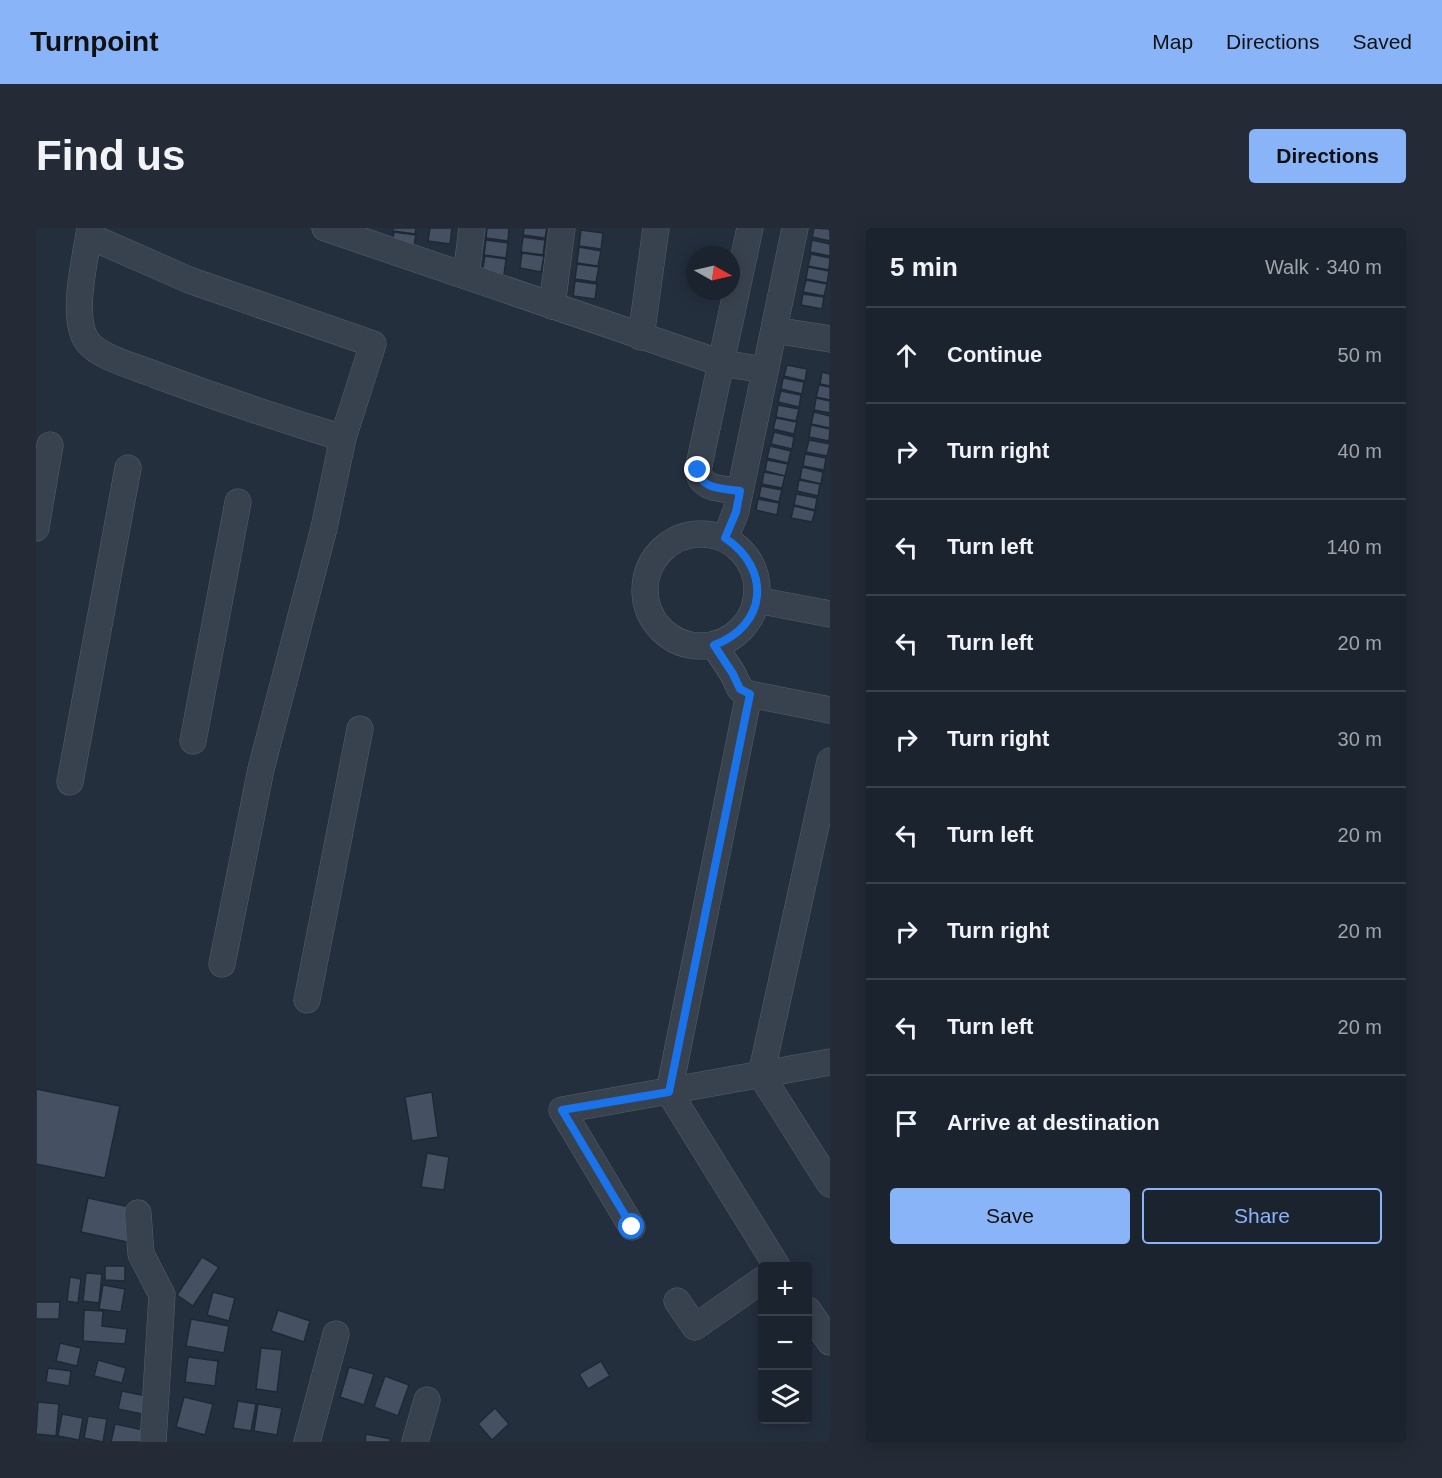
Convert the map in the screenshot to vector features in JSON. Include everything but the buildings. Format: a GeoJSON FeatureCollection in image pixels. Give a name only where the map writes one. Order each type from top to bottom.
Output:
{"type":"FeatureCollection","features":[{"type":"Feature","properties":{"kind":"street"},"geometry":{"type":"LineString","coordinates":[[325,228],[376,237],[466,276],[641,337],[721,363],[765,370]]}},
{"type":"Feature","properties":{"kind":"street"},"geometry":{"type":"LineString","coordinates":[[466,276],[472,228]]}},
{"type":"Feature","properties":{"kind":"street"},"geometry":{"type":"LineString","coordinates":[[552,306],[562,228]]}},
{"type":"Feature","properties":{"kind":"street"},"geometry":{"type":"LineString","coordinates":[[641,337],[656,228]]}},
{"type":"Feature","properties":{"kind":"street"},"geometry":{"type":"LineString","coordinates":[[740,491],[708,486],[699,479],[698,470],[750,228]]}},
{"type":"Feature","properties":{"kind":"street"},"geometry":{"type":"LineString","coordinates":[[725,538],[736,512],[795,228]]}},
{"type":"Feature","properties":{"kind":"street"},"geometry":{"type":"LineString","coordinates":[[222,964],[261,769],[324,528],[344,438],[373,344],[189,280],[89,232],[79,296],[81,326],[86,340],[95,349],[110,357],[198,390],[344,438]]}},
{"type":"Feature","properties":{"kind":"street"},"geometry":{"type":"LineString","coordinates":[[774,330],[830,339]]}},
{"type":"Feature","properties":{"kind":"street"},"geometry":{"type":"LineString","coordinates":[[36,528],[50,445]]}},
{"type":"Feature","properties":{"kind":"street"},"geometry":{"type":"LineString","coordinates":[[70,782],[128,468]]}},
{"type":"Feature","properties":{"kind":"street"},"geometry":{"type":"LineString","coordinates":[[193,741],[238,502]]}},
{"type":"Feature","properties":{"kind":"street"},"geometry":{"type":"LineString","coordinates":[[701,533],[725,538],[745,554],[752,565],[756,577],[756,600],[752,614],[745,625],[726,641],[714,645],[689,645],[666,634],[650,615],[646,603],[645,584],[650,565],[657,555],[677,539],[701,533]]}},
{"type":"Feature","properties":{"kind":"street"},"geometry":{"type":"LineString","coordinates":[[756,600],[830,614]]}},
{"type":"Feature","properties":{"kind":"street"},"geometry":{"type":"LineString","coordinates":[[714,645],[740,689],[750,694],[830,710]]}},
{"type":"Feature","properties":{"kind":"street"},"geometry":{"type":"LineString","coordinates":[[750,694],[669,1092],[775,1262]]}},
{"type":"Feature","properties":{"kind":"street"},"geometry":{"type":"LineString","coordinates":[[307,1000],[360,729]]}},
{"type":"Feature","properties":{"kind":"street"},"geometry":{"type":"LineString","coordinates":[[830,761],[761,1075],[830,1184]]}},
{"type":"Feature","properties":{"kind":"street"},"geometry":{"type":"LineString","coordinates":[[632,1227],[562,1110],[830,1062]]}},
{"type":"Feature","properties":{"kind":"street"},"geometry":{"type":"LineString","coordinates":[[138,1213],[141,1254],[162,1295],[153,1442]]}},
{"type":"Feature","properties":{"kind":"street"},"geometry":{"type":"LineString","coordinates":[[677,1301],[694,1327],[758,1283]]}},
{"type":"Feature","properties":{"kind":"street"},"geometry":{"type":"LineString","coordinates":[[307,1442],[336,1334]]}},
{"type":"Feature","properties":{"kind":"street"},"geometry":{"type":"LineString","coordinates":[[415,1442],[428,1400]]}},
{"type":"Feature","properties":{"kind":"route"},"geometry":{"type":"LineString","coordinates":[[632,1227],[562,1110],[669,1092],[750,694],[740,689],[714,645],[726,641],[745,625],[752,614],[757,590],[752,565],[745,554],[725,538],[736,512],[740,491],[708,486],[699,479],[698,470]]}}]}
